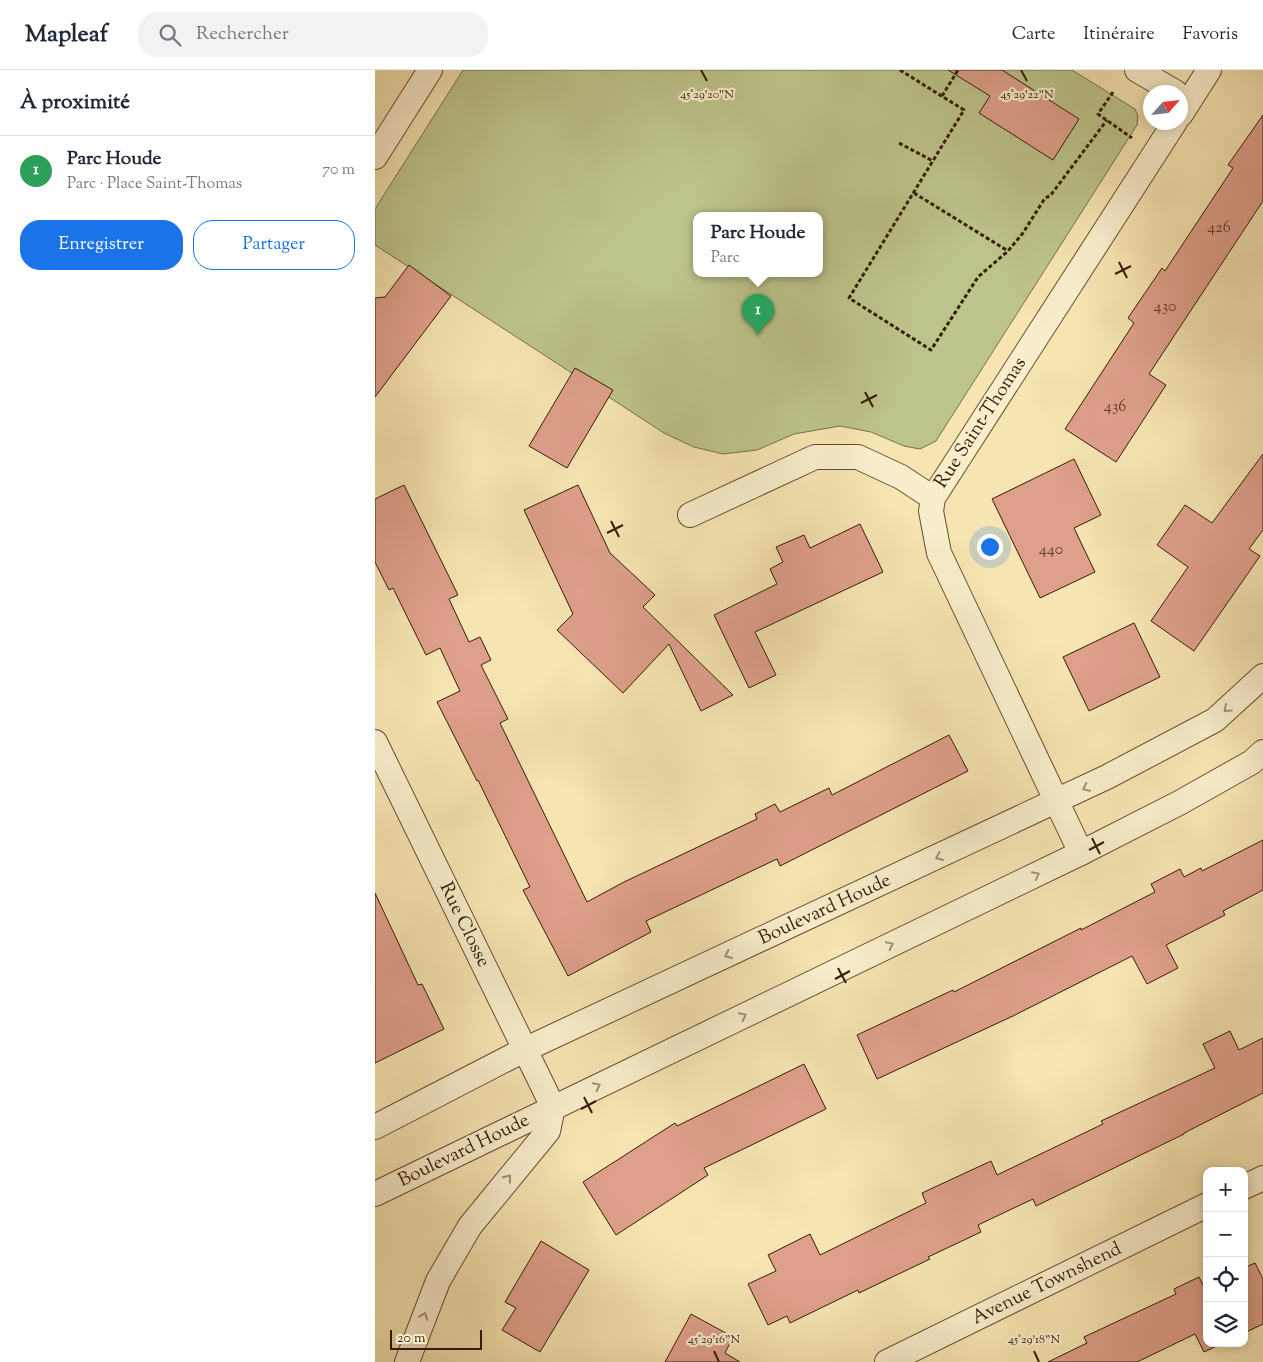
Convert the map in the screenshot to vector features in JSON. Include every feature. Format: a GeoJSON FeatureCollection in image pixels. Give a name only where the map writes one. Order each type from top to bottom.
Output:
{"type":"FeatureCollection","features":[{"type":"Feature","properties":{"kind":"street"},"geometry":{"type":"LineString","coordinates":[[375,157],[430,70]]}},
{"type":"Feature","properties":{"kind":"street"},"geometry":{"type":"LineString","coordinates":[[1137,70],[1158,85]]}},
{"type":"Feature","properties":{"kind":"street"},"geometry":{"type":"LineString","coordinates":[[1188,93],[1209,70]]}},
{"type":"Feature","properties":{"kind":"street","name":"Rue Saint-Thomas"},"geometry":{"type":"LineString","coordinates":[[1081,853],[939,553],[931,511],[933,498],[1170,130]]}},
{"type":"Feature","properties":{"kind":"street"},"geometry":{"type":"LineString","coordinates":[[690,515],[815,457],[858,457],[901,477],[933,498]]}},
{"type":"Feature","properties":{"kind":"street","name":"Boulevard Houde"},"geometry":{"type":"LineString","coordinates":[[375,1127],[524,1050],[1107,777],[1215,720],[1263,676]]}},
{"type":"Feature","properties":{"kind":"street","name":"Rue Closse"},"geometry":{"type":"LineString","coordinates":[[375,742],[553,1108]]}},
{"type":"Feature","properties":{"kind":"street","name":"Boulevard Houde"},"geometry":{"type":"LineString","coordinates":[[375,1194],[1081,853],[1189,798],[1252,762],[1263,752]]}},
{"type":"Feature","properties":{"kind":"street","name":"Boulevard Houde"},"geometry":{"type":"LineString","coordinates":[[407,1362],[438,1281],[469,1226],[547,1130],[553,1108]]}},
{"type":"Feature","properties":{"kind":"street"},"geometry":{"type":"LineString","coordinates":[[1248,1185],[1263,1178]]}},
{"type":"Feature","properties":{"kind":"street","name":"Avenue Townshend"},"geometry":{"type":"LineString","coordinates":[[887,1362],[1203,1207]]}},
{"type":"Feature","properties":{"kind":"path"},"geometry":{"type":"LineString","coordinates":[[900,70],[965,110],[849,298],[931,350],[978,277],[1008,251],[1023,233],[1045,198],[1050,196],[1107,120]]}},
{"type":"Feature","properties":{"kind":"path"},"geometry":{"type":"LineString","coordinates":[[942,96],[958,70]]}},
{"type":"Feature","properties":{"kind":"path"},"geometry":{"type":"LineString","coordinates":[[1113,92],[1097,114],[1133,138]]}},
{"type":"Feature","properties":{"kind":"path"},"geometry":{"type":"LineString","coordinates":[[899,143],[933,161]]}},
{"type":"Feature","properties":{"kind":"path"},"geometry":{"type":"LineString","coordinates":[[913,193],[1008,251]]}},
{"type":"Feature","properties":{"kind":"green space"},"geometry":{"type":"Polygon","coordinates":[[[463,70],[1072,70],[1135,109],[1138,116],[1137,125],[936,441],[920,449],[904,446],[871,432],[840,426],[794,434],[757,450],[723,454],[694,447],[664,433],[375,245],[375,209],[463,70]]]}},
{"type":"Feature","properties":{"kind":"building"},"geometry":{"type":"Polygon","coordinates":[[[948,70],[1002,70],[1079,119],[1053,160],[979,113],[990,96],[948,70]]]}},
{"type":"Feature","properties":{"kind":"building"},"geometry":{"type":"Polygon","coordinates":[[[1263,115],[1263,201],[1149,374],[1166,385],[1116,462],[1065,429],[1134,323],[1128,318],[1162,268],[1165,271],[1233,168],[1228,165],[1263,115]]]}},
{"type":"Feature","properties":{"kind":"building"},"geometry":{"type":"Polygon","coordinates":[[[409,265],[451,296],[375,397],[375,298],[385,297],[409,265]]]}},
{"type":"Feature","properties":{"kind":"building"},"geometry":{"type":"Polygon","coordinates":[[[575,368],[613,390],[567,468],[529,446],[575,368]]]}},
{"type":"Feature","properties":{"kind":"building"},"geometry":{"type":"Polygon","coordinates":[[[1263,454],[1263,530],[1249,549],[1260,556],[1194,651],[1151,621],[1188,567],[1157,545],[1185,505],[1212,523],[1263,454]]]}},
{"type":"Feature","properties":{"kind":"building"},"geometry":{"type":"Polygon","coordinates":[[[1074,459],[1101,515],[1074,528],[1095,572],[1040,598],[992,499],[1074,459]]]}},
{"type":"Feature","properties":{"kind":"building"},"geometry":{"type":"Polygon","coordinates":[[[404,485],[458,595],[449,599],[469,642],[480,637],[491,660],[481,665],[508,719],[500,723],[587,902],[624,882],[757,819],[755,814],[775,804],[780,812],[829,788],[832,795],[949,735],[968,771],[780,866],[777,859],[646,921],[651,932],[568,976],[523,890],[530,887],[478,780],[437,702],[460,691],[440,648],[426,655],[393,588],[389,590],[375,562],[375,499],[404,485]]]}},
{"type":"Feature","properties":{"kind":"building"},"geometry":{"type":"Polygon","coordinates":[[[578,485],[610,553],[655,595],[643,607],[733,695],[701,711],[669,644],[623,693],[557,630],[573,614],[524,510],[578,485]]]}},
{"type":"Feature","properties":{"kind":"building"},"geometry":{"type":"Polygon","coordinates":[[[860,524],[883,572],[755,632],[776,675],[749,688],[714,615],[777,584],[770,569],[783,562],[776,547],[804,535],[810,548],[860,524]]]}},
{"type":"Feature","properties":{"kind":"building"},"geometry":{"type":"Polygon","coordinates":[[[1134,623],[1160,677],[1089,711],[1063,657],[1134,623]]]}},
{"type":"Feature","properties":{"kind":"building"},"geometry":{"type":"Polygon","coordinates":[[[1263,840],[1263,890],[1223,911],[1225,915],[1166,945],[1178,968],[1147,984],[1132,956],[1013,1016],[877,1079],[857,1035],[953,990],[954,992],[1155,892],[1151,884],[1180,869],[1184,877],[1201,868],[1202,871],[1263,840]]]}},
{"type":"Feature","properties":{"kind":"building"},"geometry":{"type":"Polygon","coordinates":[[[375,893],[418,985],[422,984],[444,1029],[375,1063],[375,893]]]}},
{"type":"Feature","properties":{"kind":"building"},"geometry":{"type":"Polygon","coordinates":[[[1230,1031],[1239,1050],[1263,1038],[1263,1093],[1036,1206],[1033,1199],[978,1225],[981,1232],[859,1293],[858,1290],[790,1323],[787,1316],[768,1325],[748,1284],[776,1271],[768,1255],[810,1234],[820,1255],[926,1203],[922,1193],[991,1161],[997,1175],[1103,1124],[1101,1121],[1215,1068],[1203,1044],[1230,1031]]]}},
{"type":"Feature","properties":{"kind":"building"},"geometry":{"type":"Polygon","coordinates":[[[804,1064],[826,1109],[704,1168],[708,1175],[616,1235],[583,1182],[675,1123],[677,1126],[804,1064]]]}},
{"type":"Feature","properties":{"kind":"building"},"geometry":{"type":"Polygon","coordinates":[[[541,1241],[589,1270],[540,1352],[502,1330],[516,1308],[505,1302],[541,1241]]]}},
{"type":"Feature","properties":{"kind":"building"},"geometry":{"type":"Polygon","coordinates":[[[1255,1263],[1263,1279],[1263,1324],[1248,1331],[1248,1302],[1248,1266],[1255,1263]]]}},
{"type":"Feature","properties":{"kind":"building"},"geometry":{"type":"Polygon","coordinates":[[[1199,1277],[1203,1285],[1203,1347],[1215,1347],[1204,1352],[1195,1334],[1137,1362],[1048,1362],[1087,1343],[1084,1337],[1176,1294],[1174,1289],[1199,1277]]]}},
{"type":"Feature","properties":{"kind":"building"},"geometry":{"type":"Polygon","coordinates":[[[691,1314],[733,1337],[725,1353],[740,1362],[665,1362],[691,1314]]]}},
{"type":"Feature","properties":{"kind":"place","name":"Parc Houde"},"geometry":{"type":"Point","coordinates":[758,335]}}]}
